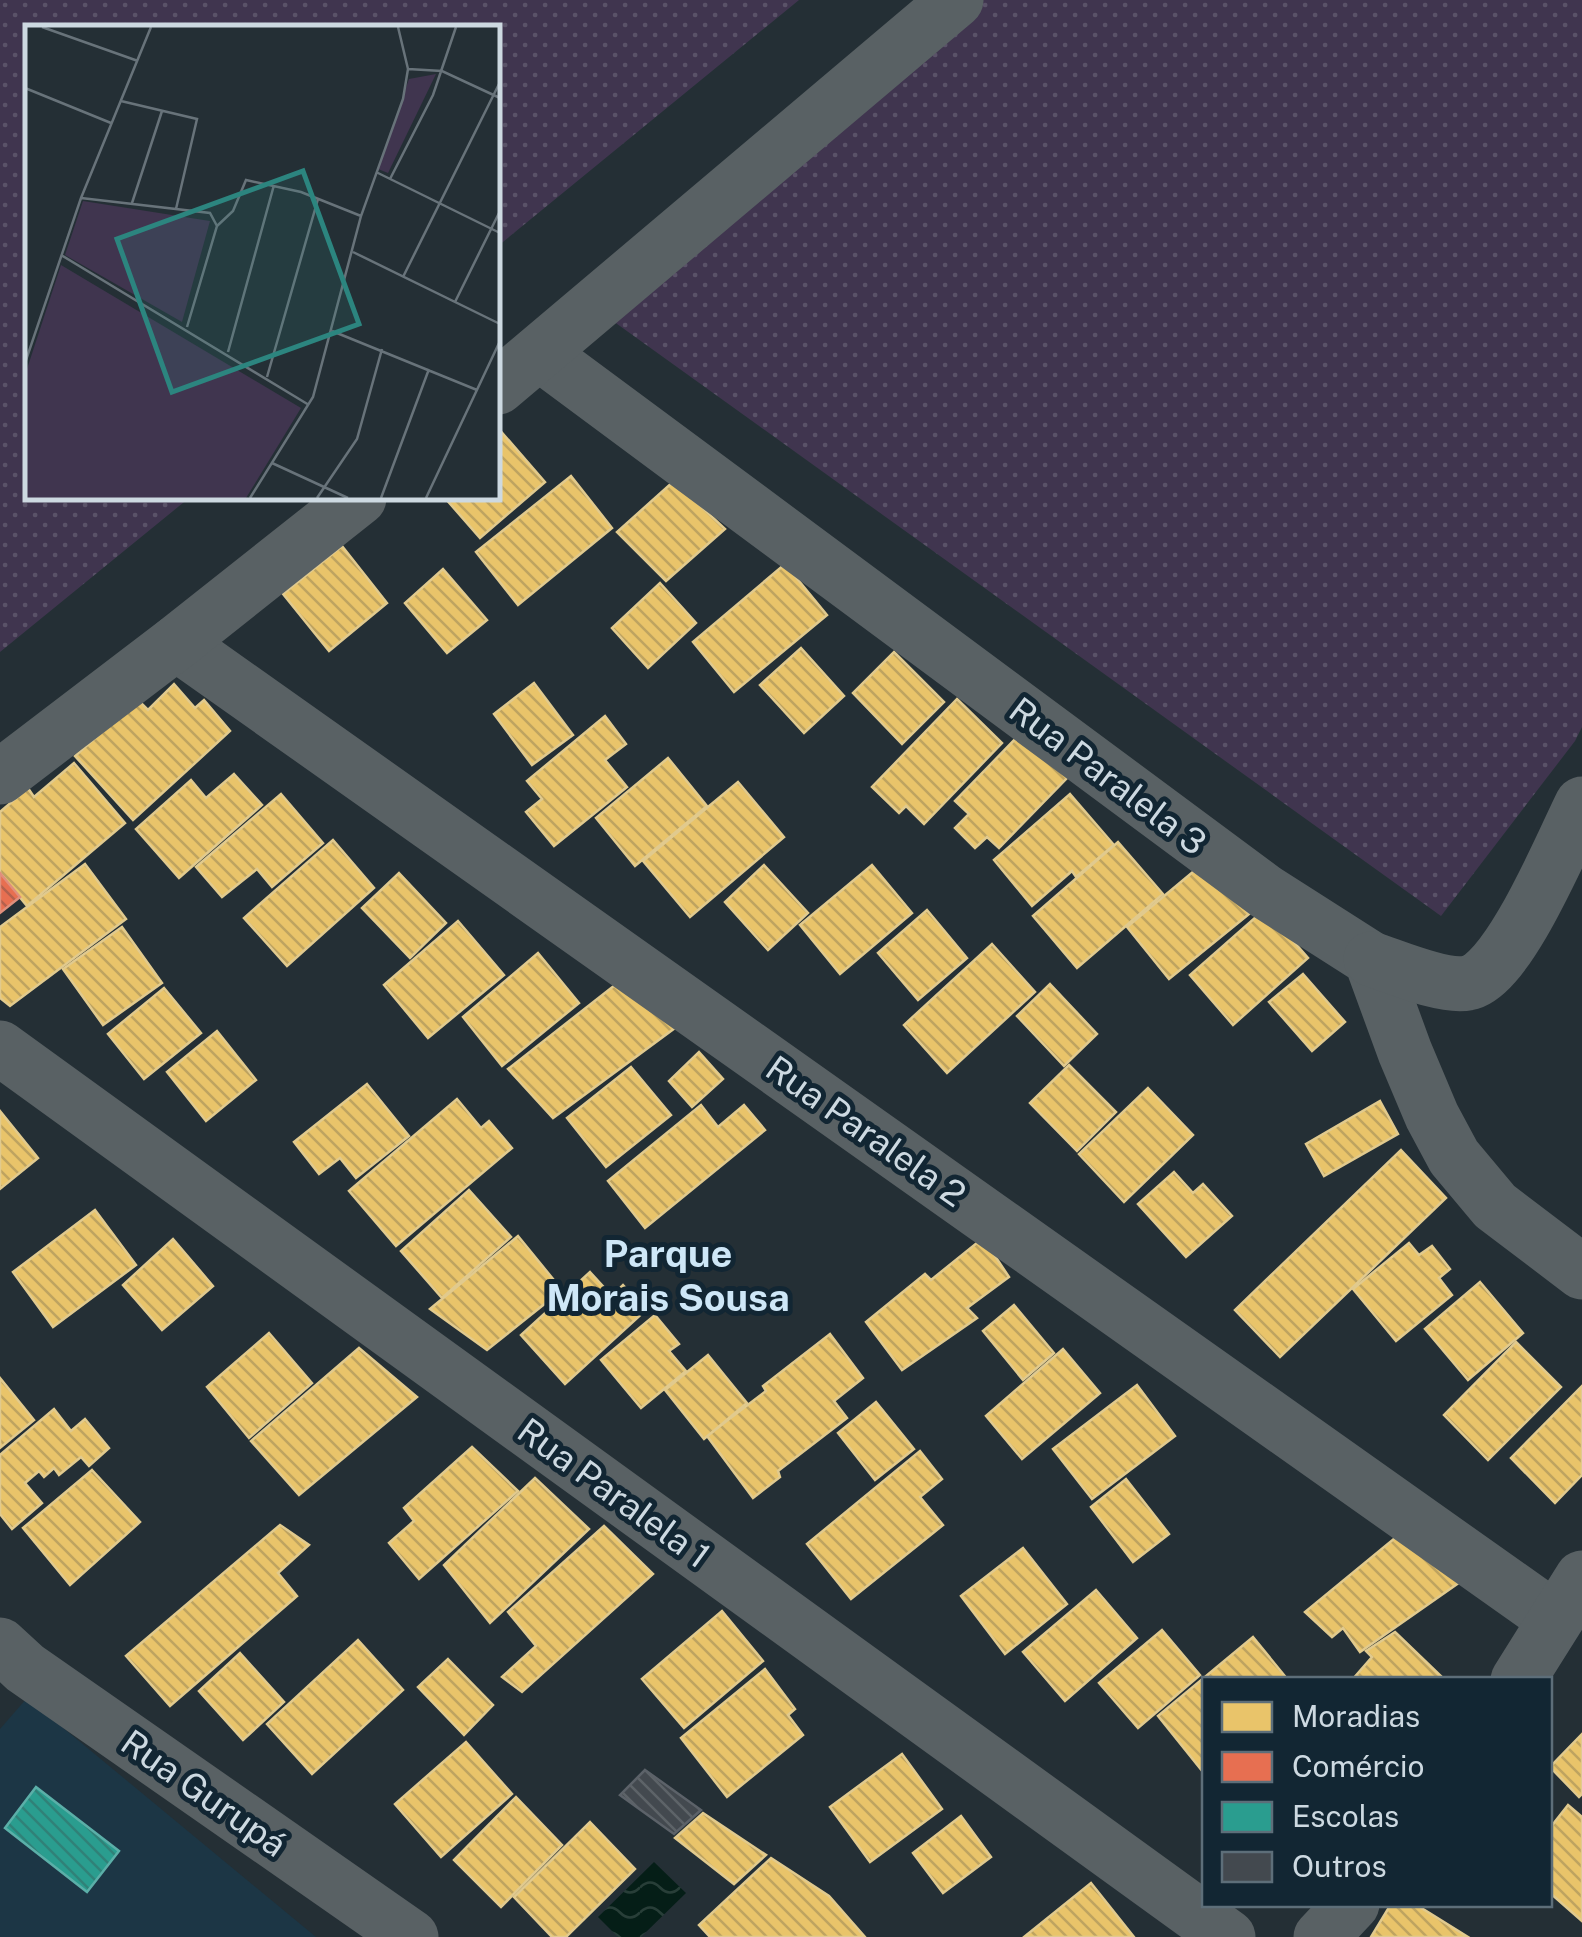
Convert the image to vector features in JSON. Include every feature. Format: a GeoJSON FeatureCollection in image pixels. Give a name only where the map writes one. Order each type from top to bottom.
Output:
{"type":"FeatureCollection","features":[{"type":"Feature","properties":{"kind":"street"},"geometry":{"type":"LineString","coordinates":[[500,385],[956,0]]}},
{"type":"Feature","properties":{"kind":"street","name":"Rua Paralela 3"},"geometry":{"type":"LineString","coordinates":[[539,353],[1266,892],[1371,959],[1447,982],[1467,984],[1483,978],[1513,942],[1582,804]]}},
{"type":"Feature","properties":{"kind":"street"},"geometry":{"type":"LineString","coordinates":[[0,778],[356,500]]}},
{"type":"Feature","properties":{"kind":"street","name":"Rua Paralela 2"},"geometry":{"type":"LineString","coordinates":[[176,644],[1569,1599]]}},
{"type":"Feature","properties":{"kind":"street"},"geometry":{"type":"LineString","coordinates":[[1371,959],[1405,1052],[1454,1157],[1495,1206],[1582,1272]]}},
{"type":"Feature","properties":{"kind":"street","name":"Rua Paralela 1"},"geometry":{"type":"LineString","coordinates":[[0,1048],[1228,1937]]}},
{"type":"Feature","properties":{"kind":"street"},"geometry":{"type":"LineString","coordinates":[[1520,1677],[1569,1599]]}},
{"type":"Feature","properties":{"kind":"street","name":"Rua Gurupá"},"geometry":{"type":"LineString","coordinates":[[8,1670],[410,1937]]}},
{"type":"Feature","properties":{"kind":"street"},"geometry":{"type":"LineString","coordinates":[[1321,1937],[1349,1907]]}},
{"type":"Feature","properties":{"kind":"shaded area"},"geometry":{"type":"Polygon","coordinates":[[[0,0],[799,0],[500,244],[500,25],[25,25],[25,500],[187,500],[0,652],[0,0]]]}},
{"type":"Feature","properties":{"kind":"shaded area"},"geometry":{"type":"Polygon","coordinates":[[[983,0],[1582,0],[1582,727],[1441,916],[606,316],[983,0]]]}},
{"type":"Feature","properties":{"kind":"shaded area"},"geometry":{"type":"Polygon","coordinates":[[[27,1698],[316,1937],[0,1937],[0,1729],[27,1698]]]}},
{"type":"Feature","properties":{"kind":"water"},"geometry":{"type":"Polygon","coordinates":[[[654,1862],[686,1893],[641,1937],[618,1937],[598,1917],[654,1862]]]}},
{"type":"Feature","properties":{"kind":"building: Moradias"},"geometry":{"type":"Polygon","coordinates":[[[500,430],[545,482],[480,538],[447,500],[500,500],[500,430]]]}},
{"type":"Feature","properties":{"kind":"building: Moradias"},"geometry":{"type":"Polygon","coordinates":[[[571,476],[612,528],[518,605],[476,552],[571,476]]]}},
{"type":"Feature","properties":{"kind":"building: Moradias"},"geometry":{"type":"Polygon","coordinates":[[[674,481],[725,529],[666,581],[617,532],[674,481]]]}},
{"type":"Feature","properties":{"kind":"building: Moradias"},"geometry":{"type":"Polygon","coordinates":[[[342,546],[387,603],[329,651],[283,594],[342,546]]]}},
{"type":"Feature","properties":{"kind":"building: Moradias"},"geometry":{"type":"Polygon","coordinates":[[[785,564],[827,615],[734,692],[693,642],[785,564]]]}},
{"type":"Feature","properties":{"kind":"building: Moradias"},"geometry":{"type":"Polygon","coordinates":[[[443,569],[487,620],[447,653],[405,603],[443,569]]]}},
{"type":"Feature","properties":{"kind":"building: Moradias"},"geometry":{"type":"Polygon","coordinates":[[[660,583],[696,623],[648,668],[612,628],[660,583]]]}},
{"type":"Feature","properties":{"kind":"building: Moradias"},"geometry":{"type":"Polygon","coordinates":[[[801,648],[844,696],[804,733],[760,685],[801,648]]]}},
{"type":"Feature","properties":{"kind":"building: Moradias"},"geometry":{"type":"Polygon","coordinates":[[[894,652],[944,702],[902,744],[853,693],[894,652]]]}},
{"type":"Feature","properties":{"kind":"building: Moradias"},"geometry":{"type":"Polygon","coordinates":[[[534,683],[573,735],[532,765],[494,714],[534,683]]]}},
{"type":"Feature","properties":{"kind":"building: Moradias"},"geometry":{"type":"Polygon","coordinates":[[[174,684],[195,708],[204,700],[230,731],[133,820],[75,756],[138,700],[148,710],[174,684]]]}},
{"type":"Feature","properties":{"kind":"building: Moradias"},"geometry":{"type":"Polygon","coordinates":[[[957,699],[1002,743],[924,824],[906,806],[899,813],[872,787],[957,699]]]}},
{"type":"Feature","properties":{"kind":"building: Moradias"},"geometry":{"type":"Polygon","coordinates":[[[605,716],[626,744],[605,760],[627,787],[554,846],[526,812],[542,799],[527,781],[605,716]]]}},
{"type":"Feature","properties":{"kind":"building: Moradias"},"geometry":{"type":"Polygon","coordinates":[[[1022,732],[1068,777],[999,848],[987,837],[975,848],[955,828],[969,814],[955,801],[1022,732]]]}},
{"type":"Feature","properties":{"kind":"building: Moradias"},"geometry":{"type":"Polygon","coordinates":[[[668,758],[707,806],[635,866],[596,818],[668,758]]]}},
{"type":"Feature","properties":{"kind":"building: Moradias"},"geometry":{"type":"Polygon","coordinates":[[[74,763],[125,823],[27,906],[0,873],[0,812],[28,788],[34,797],[74,763]]]}},
{"type":"Feature","properties":{"kind":"building: Moradias"},"geometry":{"type":"Polygon","coordinates":[[[234,774],[262,805],[179,878],[136,829],[191,780],[206,798],[234,774]]]}},
{"type":"Feature","properties":{"kind":"building: Moradias"},"geometry":{"type":"Polygon","coordinates":[[[738,782],[784,837],[690,917],[643,861],[738,782]]]}},
{"type":"Feature","properties":{"kind":"building: Moradias"},"geometry":{"type":"Polygon","coordinates":[[[281,794],[323,843],[272,887],[257,869],[222,897],[196,867],[281,794]]]}},
{"type":"Feature","properties":{"kind":"building: Moradias"},"geometry":{"type":"Polygon","coordinates":[[[1070,794],[1114,845],[1076,877],[1072,871],[1032,906],[994,860],[1070,794]]]}},
{"type":"Feature","properties":{"kind":"building: Moradias"},"geometry":{"type":"Polygon","coordinates":[[[333,840],[374,888],[287,966],[244,918],[333,840]]]}},
{"type":"Feature","properties":{"kind":"building: Moradias"},"geometry":{"type":"Polygon","coordinates":[[[1118,842],[1163,894],[1077,968],[1033,916],[1118,842]]]}},
{"type":"Feature","properties":{"kind":"building: Moradias"},"geometry":{"type":"Polygon","coordinates":[[[1206,861],[1249,914],[1169,979],[1127,927],[1206,861]]]}},
{"type":"Feature","properties":{"kind":"building: Moradias"},"geometry":{"type":"Polygon","coordinates":[[[85,864],[126,919],[10,1006],[0,998],[0,927],[85,864]]]}},
{"type":"Feature","properties":{"kind":"building: Moradias"},"geometry":{"type":"Polygon","coordinates":[[[764,865],[808,913],[768,950],[725,902],[764,865]]]}},
{"type":"Feature","properties":{"kind":"building: Moradias"},"geometry":{"type":"Polygon","coordinates":[[[872,865],[912,913],[840,974],[800,925],[872,865]]]}},
{"type":"Feature","properties":{"kind":"building: Moradias"},"geometry":{"type":"Polygon","coordinates":[[[399,873],[446,923],[410,958],[362,908],[399,873]]]}},
{"type":"Feature","properties":{"kind":"building: Moradias"},"geometry":{"type":"Polygon","coordinates":[[[1265,909],[1308,958],[1233,1025],[1190,975],[1265,909]]]}},
{"type":"Feature","properties":{"kind":"building: Moradias"},"geometry":{"type":"Polygon","coordinates":[[[927,910],[967,958],[918,1000],[878,953],[927,910]]]}},
{"type":"Feature","properties":{"kind":"building: Moradias"},"geometry":{"type":"Polygon","coordinates":[[[458,921],[504,975],[428,1038],[384,985],[458,921]]]}},
{"type":"Feature","properties":{"kind":"building: Moradias"},"geometry":{"type":"Polygon","coordinates":[[[122,927],[162,983],[103,1025],[63,969],[122,927]]]}},
{"type":"Feature","properties":{"kind":"building: Moradias"},"geometry":{"type":"Polygon","coordinates":[[[992,944],[1035,992],[947,1073],[904,1025],[992,944]]]}},
{"type":"Feature","properties":{"kind":"building: Moradias"},"geometry":{"type":"Polygon","coordinates":[[[538,953],[579,1003],[502,1066],[463,1017],[538,953]]]}},
{"type":"Feature","properties":{"kind":"building: Moradias"},"geometry":{"type":"Polygon","coordinates":[[[1303,974],[1345,1022],[1312,1051],[1269,1002],[1303,974]]]}},
{"type":"Feature","properties":{"kind":"building: Moradias"},"geometry":{"type":"Polygon","coordinates":[[[1050,984],[1097,1034],[1064,1066],[1017,1016],[1050,984]]]}},
{"type":"Feature","properties":{"kind":"building: Moradias"},"geometry":{"type":"Polygon","coordinates":[[[615,985],[679,1025],[553,1118],[508,1069],[615,985]]]}},
{"type":"Feature","properties":{"kind":"building: Moradias"},"geometry":{"type":"Polygon","coordinates":[[[164,988],[201,1033],[144,1079],[108,1034],[164,988]]]}},
{"type":"Feature","properties":{"kind":"building: Moradias"},"geometry":{"type":"Polygon","coordinates":[[[217,1031],[256,1080],[206,1121],[167,1072],[217,1031]]]}},
{"type":"Feature","properties":{"kind":"building: Moradias"},"geometry":{"type":"Polygon","coordinates":[[[699,1052],[723,1079],[692,1107],[669,1081],[699,1052]]]}},
{"type":"Feature","properties":{"kind":"building: Moradias"},"geometry":{"type":"Polygon","coordinates":[[[1069,1065],[1116,1112],[1077,1151],[1030,1103],[1069,1065]]]}},
{"type":"Feature","properties":{"kind":"building: Moradias"},"geometry":{"type":"Polygon","coordinates":[[[631,1067],[671,1115],[606,1167],[567,1118],[631,1067]]]}},
{"type":"Feature","properties":{"kind":"building: Moradias"},"geometry":{"type":"Polygon","coordinates":[[[367,1084],[409,1136],[356,1178],[340,1158],[319,1174],[294,1142],[367,1084]]]}},
{"type":"Feature","properties":{"kind":"building: Moradias"},"geometry":{"type":"Polygon","coordinates":[[[1148,1088],[1193,1135],[1124,1202],[1079,1154],[1148,1088]]]}},
{"type":"Feature","properties":{"kind":"building: Moradias"},"geometry":{"type":"Polygon","coordinates":[[[457,1099],[481,1128],[489,1121],[512,1148],[396,1246],[349,1191],[457,1099]]]}},
{"type":"Feature","properties":{"kind":"building: Moradias"},"geometry":{"type":"Polygon","coordinates":[[[1380,1101],[1398,1134],[1324,1176],[1306,1144],[1380,1101]]]}},
{"type":"Feature","properties":{"kind":"building: Moradias"},"geometry":{"type":"Polygon","coordinates":[[[701,1105],[718,1127],[744,1105],[765,1130],[645,1228],[608,1181],[701,1105]]]}},
{"type":"Feature","properties":{"kind":"building: Moradias"},"geometry":{"type":"Polygon","coordinates":[[[0,1111],[38,1158],[0,1189],[0,1111]]]}},
{"type":"Feature","properties":{"kind":"building: Moradias"},"geometry":{"type":"Polygon","coordinates":[[[1401,1150],[1446,1198],[1280,1357],[1235,1310],[1401,1150]]]}},
{"type":"Feature","properties":{"kind":"building: Moradias"},"geometry":{"type":"Polygon","coordinates":[[[1174,1172],[1193,1193],[1203,1184],[1232,1216],[1186,1257],[1138,1204],[1174,1172]]]}},
{"type":"Feature","properties":{"kind":"building: Moradias"},"geometry":{"type":"Polygon","coordinates":[[[469,1190],[511,1237],[442,1298],[401,1251],[469,1190]]]}},
{"type":"Feature","properties":{"kind":"building: Moradias"},"geometry":{"type":"Polygon","coordinates":[[[95,1210],[136,1265],[53,1327],[13,1272],[95,1210]]]}},
{"type":"Feature","properties":{"kind":"building: Moradias"},"geometry":{"type":"Polygon","coordinates":[[[518,1236],[562,1290],[487,1350],[430,1309],[518,1236]]]}},
{"type":"Feature","properties":{"kind":"building: Moradias"},"geometry":{"type":"Polygon","coordinates":[[[983,1238],[1009,1277],[967,1308],[977,1318],[902,1370],[866,1322],[925,1274],[931,1280],[983,1238]]]}},
{"type":"Feature","properties":{"kind":"building: Moradias"},"geometry":{"type":"Polygon","coordinates":[[[173,1239],[213,1286],[162,1330],[123,1285],[173,1239]]]}},
{"type":"Feature","properties":{"kind":"building: Moradias"},"geometry":{"type":"Polygon","coordinates":[[[1409,1243],[1419,1255],[1432,1246],[1450,1269],[1439,1278],[1452,1295],[1396,1341],[1353,1289],[1409,1243]]]}},
{"type":"Feature","properties":{"kind":"building: Moradias"},"geometry":{"type":"Polygon","coordinates":[[[590,1272],[612,1296],[623,1285],[646,1310],[565,1384],[521,1335],[590,1272]]]}},
{"type":"Feature","properties":{"kind":"building: Moradias"},"geometry":{"type":"Polygon","coordinates":[[[1480,1282],[1523,1333],[1468,1380],[1425,1329],[1480,1282]]]}},
{"type":"Feature","properties":{"kind":"building: Moradias"},"geometry":{"type":"Polygon","coordinates":[[[1014,1305],[1054,1353],[1023,1380],[983,1331],[1014,1305]]]}},
{"type":"Feature","properties":{"kind":"building: Moradias"},"geometry":{"type":"Polygon","coordinates":[[[655,1315],[679,1344],[669,1351],[686,1371],[641,1408],[601,1360],[655,1315]]]}},
{"type":"Feature","properties":{"kind":"building: Moradias"},"geometry":{"type":"Polygon","coordinates":[[[269,1333],[312,1383],[249,1438],[207,1387],[269,1333]]]}},
{"type":"Feature","properties":{"kind":"building: Moradias"},"geometry":{"type":"Polygon","coordinates":[[[830,1334],[863,1378],[834,1401],[847,1418],[778,1471],[780,1477],[753,1498],[707,1436],[766,1391],[763,1386],[830,1334]]]}},
{"type":"Feature","properties":{"kind":"building: Moradias"},"geometry":{"type":"Polygon","coordinates":[[[1516,1342],[1561,1387],[1488,1460],[1444,1415],[1516,1342]]]}},
{"type":"Feature","properties":{"kind":"building: Moradias"},"geometry":{"type":"Polygon","coordinates":[[[359,1348],[417,1397],[299,1495],[251,1441],[359,1348]]]}},
{"type":"Feature","properties":{"kind":"building: Moradias"},"geometry":{"type":"Polygon","coordinates":[[[1063,1349],[1100,1393],[1022,1459],[986,1416],[1063,1349]]]}},
{"type":"Feature","properties":{"kind":"building: Moradias"},"geometry":{"type":"Polygon","coordinates":[[[708,1355],[747,1403],[704,1439],[665,1390],[708,1355]]]}},
{"type":"Feature","properties":{"kind":"building: Moradias"},"geometry":{"type":"Polygon","coordinates":[[[0,1378],[34,1420],[0,1448],[0,1378]]]}},
{"type":"Feature","properties":{"kind":"building: Moradias"},"geometry":{"type":"Polygon","coordinates":[[[1137,1385],[1175,1436],[1092,1499],[1053,1449],[1137,1385]]]}},
{"type":"Feature","properties":{"kind":"building: Moradias"},"geometry":{"type":"Polygon","coordinates":[[[1582,1386],[1582,1475],[1555,1503],[1511,1458],[1582,1386]]]}},
{"type":"Feature","properties":{"kind":"building: Moradias"},"geometry":{"type":"Polygon","coordinates":[[[876,1402],[914,1449],[875,1480],[838,1433],[876,1402]]]}},
{"type":"Feature","properties":{"kind":"building: Moradias"},"geometry":{"type":"Polygon","coordinates":[[[54,1409],[71,1431],[85,1419],[109,1448],[89,1466],[81,1457],[59,1475],[54,1468],[44,1477],[39,1471],[25,1483],[42,1503],[12,1529],[0,1514],[0,1455],[54,1409]]]}},
{"type":"Feature","properties":{"kind":"building: Moradias"},"geometry":{"type":"Polygon","coordinates":[[[472,1447],[518,1491],[419,1579],[389,1543],[414,1521],[404,1508],[472,1447]]]}},
{"type":"Feature","properties":{"kind":"building: Moradias"},"geometry":{"type":"Polygon","coordinates":[[[920,1451],[942,1479],[920,1497],[943,1525],[851,1599],[807,1544],[920,1451]]]}},
{"type":"Feature","properties":{"kind":"building: Moradias"},"geometry":{"type":"Polygon","coordinates":[[[92,1470],[140,1522],[70,1585],[23,1528],[92,1470]]]}},
{"type":"Feature","properties":{"kind":"building: Moradias"},"geometry":{"type":"Polygon","coordinates":[[[535,1478],[589,1529],[490,1623],[444,1565],[535,1478]]]}},
{"type":"Feature","properties":{"kind":"building: Moradias"},"geometry":{"type":"Polygon","coordinates":[[[1126,1479],[1169,1534],[1133,1562],[1091,1507],[1126,1479]]]}},
{"type":"Feature","properties":{"kind":"building: Moradias"},"geometry":{"type":"Polygon","coordinates":[[[280,1525],[309,1545],[278,1573],[297,1596],[170,1706],[126,1656],[280,1525]]]}},
{"type":"Feature","properties":{"kind":"building: Moradias"},"geometry":{"type":"Polygon","coordinates":[[[604,1526],[653,1574],[522,1692],[502,1677],[536,1646],[508,1612],[604,1526]]]}},
{"type":"Feature","properties":{"kind":"building: Moradias"},"geometry":{"type":"Polygon","coordinates":[[[1401,1533],[1463,1580],[1360,1652],[1343,1628],[1332,1637],[1305,1612],[1401,1533]]]}},
{"type":"Feature","properties":{"kind":"building: Moradias"},"geometry":{"type":"Polygon","coordinates":[[[1023,1548],[1067,1604],[1005,1654],[961,1596],[1023,1548]]]}},
{"type":"Feature","properties":{"kind":"building: Moradias"},"geometry":{"type":"Polygon","coordinates":[[[1096,1590],[1137,1638],[1065,1701],[1023,1652],[1096,1590]]]}},
{"type":"Feature","properties":{"kind":"building: Moradias"},"geometry":{"type":"Polygon","coordinates":[[[722,1611],[763,1661],[684,1728],[642,1679],[722,1611]]]}},
{"type":"Feature","properties":{"kind":"building: Moradias"},"geometry":{"type":"Polygon","coordinates":[[[1162,1630],[1200,1675],[1138,1728],[1099,1683],[1162,1630]]]}},
{"type":"Feature","properties":{"kind":"building: Moradias"},"geometry":{"type":"Polygon","coordinates":[[[1395,1632],[1442,1677],[1355,1677],[1372,1657],[1366,1651],[1395,1632]]]}},
{"type":"Feature","properties":{"kind":"building: Moradias"},"geometry":{"type":"Polygon","coordinates":[[[1253,1637],[1286,1677],[1205,1677],[1253,1637]]]}},
{"type":"Feature","properties":{"kind":"building: Moradias"},"geometry":{"type":"Polygon","coordinates":[[[358,1640],[403,1690],[312,1774],[267,1724],[358,1640]]]}},
{"type":"Feature","properties":{"kind":"building: Moradias"},"geometry":{"type":"Polygon","coordinates":[[[240,1653],[284,1702],[243,1740],[199,1691],[240,1653]]]}},
{"type":"Feature","properties":{"kind":"building: Moradias"},"geometry":{"type":"Polygon","coordinates":[[[448,1659],[493,1705],[464,1735],[418,1687],[448,1659]]]}},
{"type":"Feature","properties":{"kind":"building: Moradias"},"geometry":{"type":"Polygon","coordinates":[[[765,1669],[795,1709],[788,1715],[803,1735],[727,1797],[681,1738],[765,1669]]]}},
{"type":"Feature","properties":{"kind":"building: Moradias"},"geometry":{"type":"Polygon","coordinates":[[[1202,1679],[1202,1771],[1158,1716],[1202,1679]]]}},
{"type":"Feature","properties":{"kind":"building: Moradias"},"geometry":{"type":"Polygon","coordinates":[[[1582,1734],[1579,1797],[1552,1765],[1582,1734]]]}},
{"type":"Feature","properties":{"kind":"building: Moradias"},"geometry":{"type":"Polygon","coordinates":[[[466,1742],[512,1794],[441,1857],[395,1804],[466,1742]]]}},
{"type":"Feature","properties":{"kind":"building: Moradias"},"geometry":{"type":"Polygon","coordinates":[[[902,1754],[942,1809],[870,1862],[830,1807],[902,1754]]]}},
{"type":"Feature","properties":{"kind":"building: Moradias"},"geometry":{"type":"Polygon","coordinates":[[[516,1797],[562,1845],[501,1907],[454,1860],[516,1797]]]}},
{"type":"Feature","properties":{"kind":"building: Moradias"},"geometry":{"type":"Polygon","coordinates":[[[1568,1805],[1582,1817],[1582,1921],[1552,1895],[1552,1825],[1568,1805]]]}},
{"type":"Feature","properties":{"kind":"building: Moradias"},"geometry":{"type":"Polygon","coordinates":[[[703,1813],[766,1855],[734,1884],[675,1838],[703,1813]]]}},
{"type":"Feature","properties":{"kind":"building: Moradias"},"geometry":{"type":"Polygon","coordinates":[[[961,1816],[991,1857],[943,1893],[913,1853],[961,1816]]]}},
{"type":"Feature","properties":{"kind":"building: Moradias"},"geometry":{"type":"Polygon","coordinates":[[[590,1822],[635,1869],[566,1937],[552,1937],[514,1897],[590,1822]]]}},
{"type":"Feature","properties":{"kind":"building: Moradias"},"geometry":{"type":"Polygon","coordinates":[[[771,1858],[829,1896],[865,1937],[710,1937],[699,1925],[771,1858]]]}},
{"type":"Feature","properties":{"kind":"building: Moradias"},"geometry":{"type":"Polygon","coordinates":[[[1091,1883],[1134,1937],[1024,1937],[1091,1883]]]}},
{"type":"Feature","properties":{"kind":"building: Moradias"},"geometry":{"type":"Polygon","coordinates":[[[1389,1907],[1420,1907],[1468,1937],[1371,1937],[1389,1907]]]}},
{"type":"Feature","properties":{"kind":"building: Comércio"},"geometry":{"type":"Polygon","coordinates":[[[0,873],[20,897],[0,913],[0,873]]]}},
{"type":"Feature","properties":{"kind":"building: Escolas"},"geometry":{"type":"Polygon","coordinates":[[[36,1787],[119,1851],[87,1892],[5,1828],[36,1787]]]}},
{"type":"Feature","properties":{"kind":"building: Outros"},"geometry":{"type":"Polygon","coordinates":[[[645,1770],[701,1810],[674,1834],[620,1795],[645,1770]]]}},
{"type":"Feature","properties":{"kind":"district","name":"Parque Morais Sousa"},"geometry":{"type":"Point","coordinates":[668,1275]}}]}
